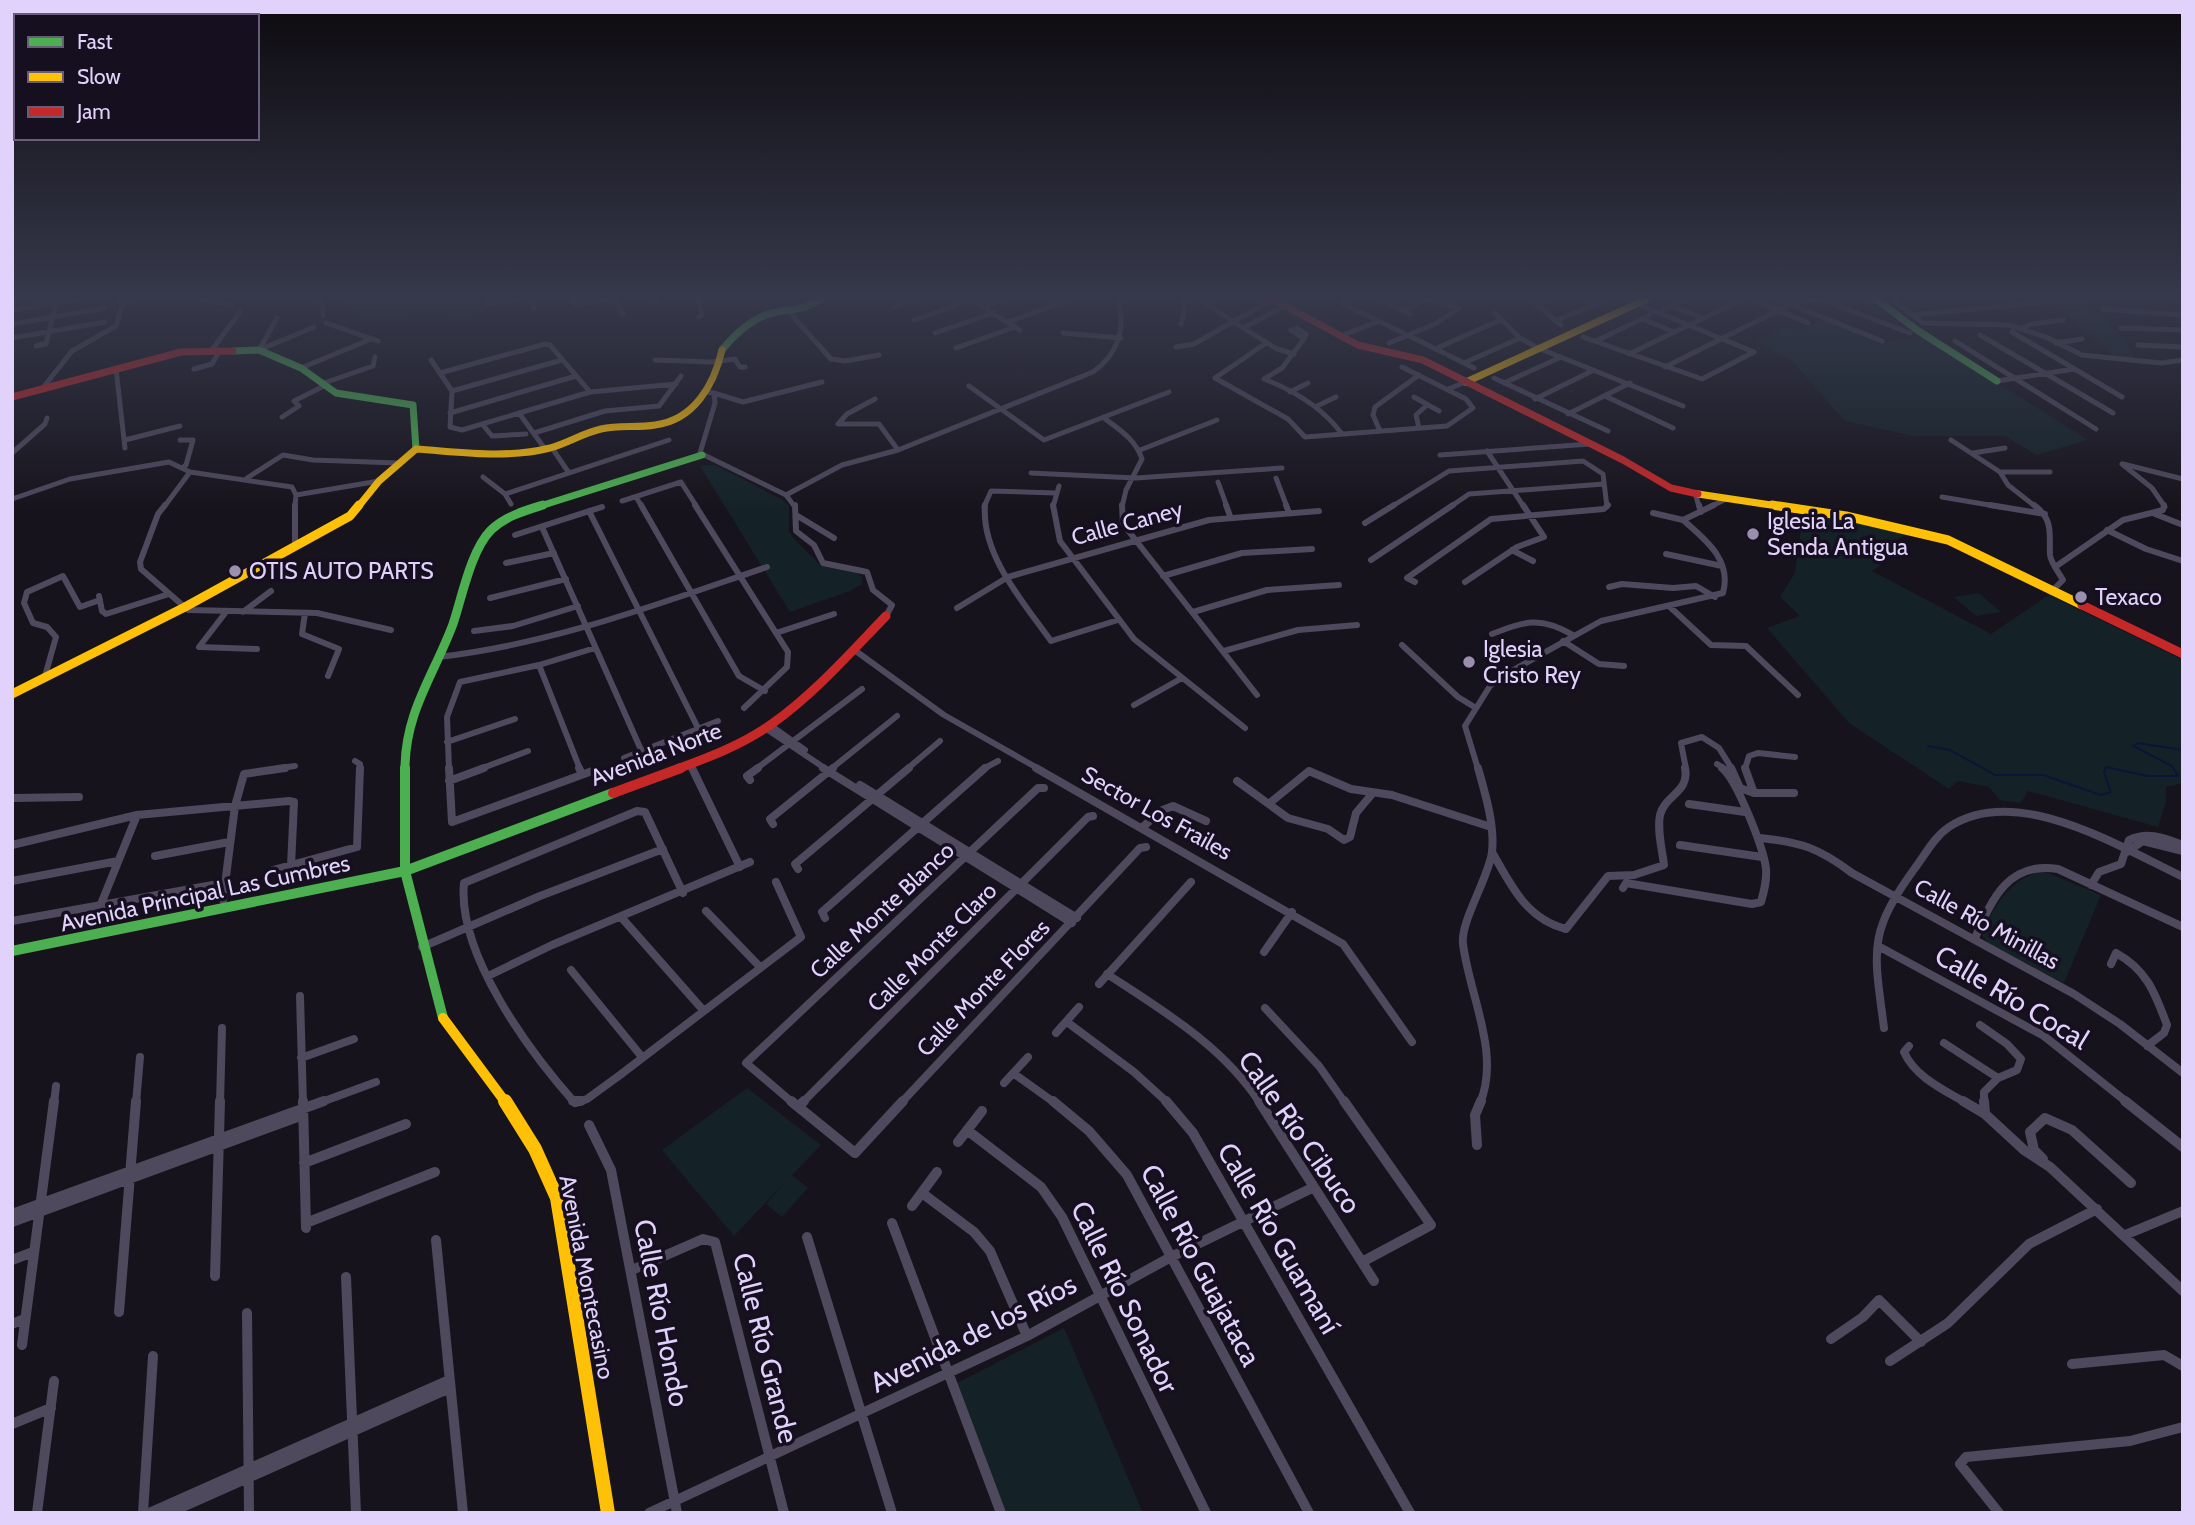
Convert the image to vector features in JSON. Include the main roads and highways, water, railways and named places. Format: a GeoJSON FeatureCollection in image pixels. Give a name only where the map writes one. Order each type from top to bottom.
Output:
{"type":"FeatureCollection","features":[{"type":"Feature","properties":{"kind":"waterway"},"geometry":{"type":"LineString","coordinates":[[1928,746],[1950,750],[1995,775],[2043,775],[2101,795],[2111,792],[2104,773],[2106,767],[2148,776],[2178,776],[2172,766],[2133,746],[2138,743],[2183,750]]}},
{"type":"Feature","properties":{"kind":"place","name":"Iglesia La Senda Antigua"},"geometry":{"type":"Point","coordinates":[1753,534]}},
{"type":"Feature","properties":{"kind":"place","name":"OTIS AUTO PARTS"},"geometry":{"type":"Point","coordinates":[235,571]}},
{"type":"Feature","properties":{"kind":"place","name":"Texaco"},"geometry":{"type":"Point","coordinates":[2081,597]}},
{"type":"Feature","properties":{"kind":"place","name":"Iglesia Cristo Rey"},"geometry":{"type":"Point","coordinates":[1469,662]}}]}
